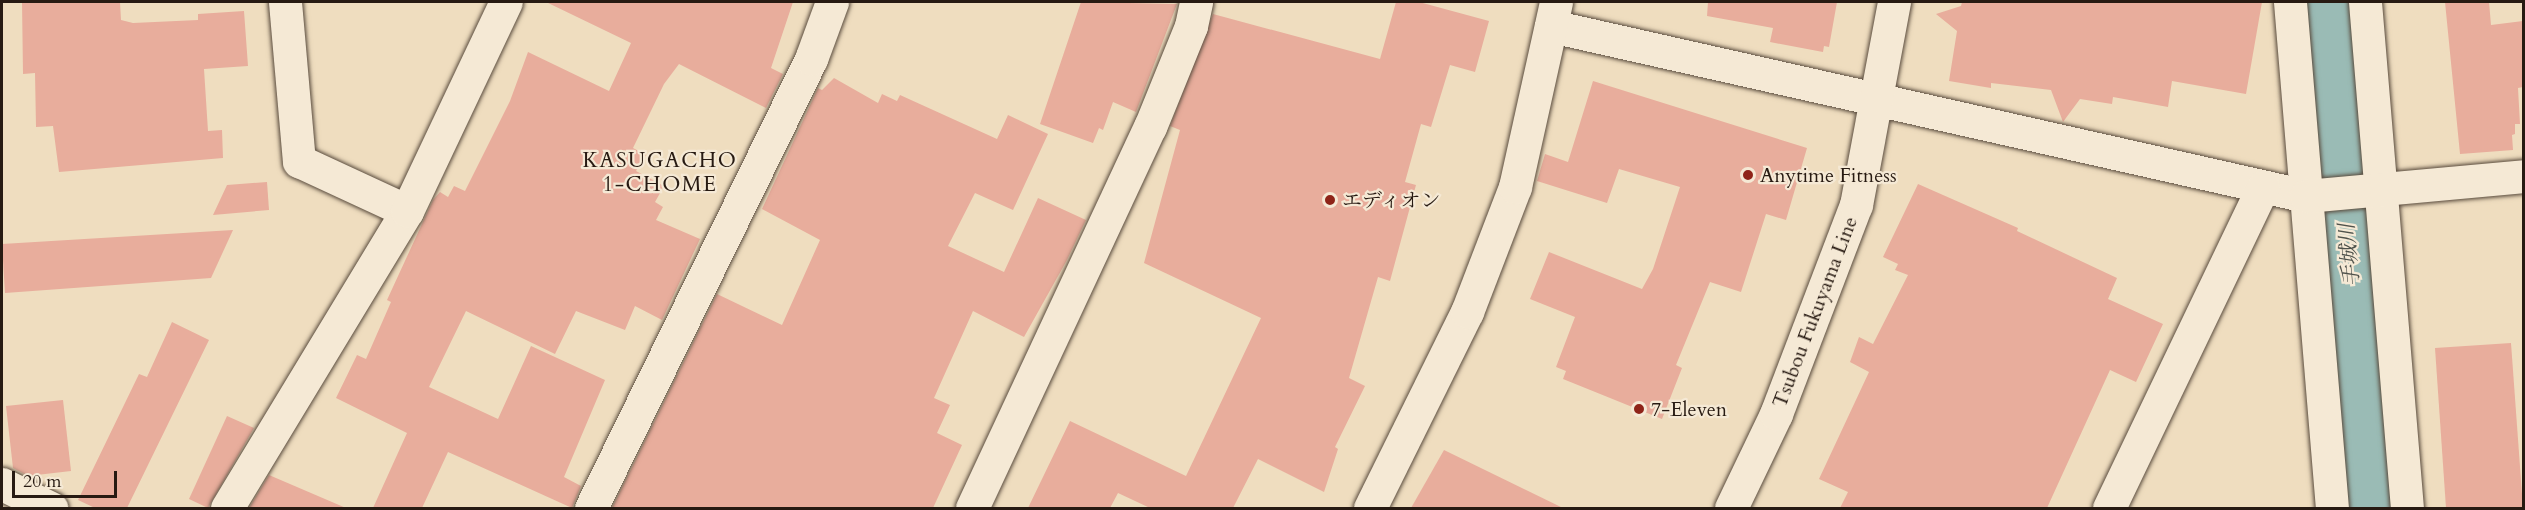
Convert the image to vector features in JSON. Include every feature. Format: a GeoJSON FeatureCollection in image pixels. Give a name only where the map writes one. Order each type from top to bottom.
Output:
{"type":"FeatureCollection","features":[{"type":"Feature","properties":{"kind":"street"},"geometry":{"type":"LineString","coordinates":[[285,2],[299,161],[407,211]]}},
{"type":"Feature","properties":{"kind":"street"},"geometry":{"type":"LineString","coordinates":[[226,508],[407,211],[506,2]]}},
{"type":"Feature","properties":{"kind":"street"},"geometry":{"type":"LineString","coordinates":[[591,508],[811,59],[832,2]]}},
{"type":"Feature","properties":{"kind":"street"},"geometry":{"type":"LineString","coordinates":[[972,508],[1150,127],[1191,26],[1196,2]]}},
{"type":"Feature","properties":{"kind":"street","name":"Tsubou Fukuyama Line"},"geometry":{"type":"LineString","coordinates":[[1731,508],[1776,414],[1856,205],[1894,2]]}},
{"type":"Feature","properties":{"kind":"street"},"geometry":{"type":"LineString","coordinates":[[2290,2],[2311,195],[2332,508]]}},
{"type":"Feature","properties":{"kind":"street"},"geometry":{"type":"LineString","coordinates":[[2365,2],[2371,191],[2408,508]]}},
{"type":"Feature","properties":{"kind":"street"},"geometry":{"type":"LineString","coordinates":[[1370,508],[1467,312],[1515,187],[1554,14],[1876,101],[2263,188],[2311,195],[2523,176]]}},
{"type":"Feature","properties":{"kind":"street"},"geometry":{"type":"LineString","coordinates":[[2109,508],[2263,188]]}},
{"type":"Feature","properties":{"kind":"street"},"geometry":{"type":"LineString","coordinates":[[2,484],[51,508]]}},
{"type":"Feature","properties":{"kind":"building"},"geometry":{"type":"Polygon","coordinates":[[[22,2],[120,2],[121,20],[133,23],[198,20],[198,14],[244,11],[248,66],[204,69],[208,131],[222,130],[223,158],[59,172],[53,126],[36,127],[35,73],[23,74],[22,2]]]}},
{"type":"Feature","properties":{"kind":"building"},"geometry":{"type":"Polygon","coordinates":[[[546,2],[793,2],[771,68],[783,74],[766,108],[679,64],[664,84],[633,148],[646,155],[636,171],[664,186],[655,202],[663,207],[656,220],[700,239],[662,320],[635,306],[625,330],[576,311],[555,354],[466,311],[429,387],[498,419],[531,346],[605,380],[564,477],[581,486],[572,508],[448,452],[422,508],[373,508],[407,433],[336,398],[357,355],[366,359],[391,302],[387,300],[433,200],[440,192],[448,197],[454,186],[465,191],[510,101],[528,52],[609,91],[631,43],[546,2]]]}},
{"type":"Feature","properties":{"kind":"building"},"geometry":{"type":"Polygon","coordinates":[[[1081,2],[1177,4],[1136,112],[1113,102],[1103,130],[1099,128],[1093,143],[1040,124],[1081,2]]]}},
{"type":"Feature","properties":{"kind":"building"},"geometry":{"type":"Polygon","coordinates":[[[1396,2],[1419,2],[1489,21],[1475,72],[1450,65],[1431,127],[1421,124],[1405,182],[1416,185],[1390,281],[1378,277],[1349,378],[1365,386],[1335,447],[1338,449],[1324,492],[1258,459],[1233,508],[1150,508],[1118,493],[1110,508],[1028,508],[1070,421],[1186,476],[1261,318],[1144,263],[1180,130],[1170,126],[1213,14],[1380,59],[1396,2]]]}},
{"type":"Feature","properties":{"kind":"building"},"geometry":{"type":"Polygon","coordinates":[[[1708,2],[1837,2],[1829,47],[1824,46],[1823,52],[1770,42],[1773,28],[1707,16],[1708,2]]]}},
{"type":"Feature","properties":{"kind":"building"},"geometry":{"type":"Polygon","coordinates":[[[1962,2],[2262,2],[2246,94],[2172,81],[2168,107],[2113,97],[2112,104],[2080,99],[2063,122],[2051,90],[1991,83],[1991,88],[1949,81],[1957,31],[1936,14],[1961,6],[1962,2]]]}},
{"type":"Feature","properties":{"kind":"building"},"geometry":{"type":"Polygon","coordinates":[[[2445,2],[2489,2],[2491,25],[2523,21],[2523,87],[2518,88],[2520,124],[2515,124],[2515,134],[2512,135],[2513,150],[2460,154],[2445,2]]]}},
{"type":"Feature","properties":{"kind":"building"},"geometry":{"type":"Polygon","coordinates":[[[834,78],[878,103],[882,94],[897,101],[900,95],[997,139],[1008,115],[1048,134],[1013,210],[975,193],[948,246],[1004,272],[1038,198],[1086,220],[1067,260],[1024,337],[973,311],[934,398],[950,405],[937,433],[962,445],[933,508],[612,508],[717,294],[782,325],[820,240],[762,209],[818,88],[822,90],[834,78]]]}},
{"type":"Feature","properties":{"kind":"building"},"geometry":{"type":"Polygon","coordinates":[[[1593,81],[1807,148],[1786,220],[1766,214],[1741,292],[1710,282],[1676,365],[1682,368],[1662,419],[1563,379],[1566,371],[1556,367],[1575,317],[1530,299],[1549,252],[1642,289],[1653,269],[1680,187],[1619,169],[1607,203],[1537,181],[1545,154],[1568,162],[1593,81]]]}},
{"type":"Feature","properties":{"kind":"building"},"geometry":{"type":"Polygon","coordinates":[[[267,182],[269,210],[213,215],[227,185],[267,182]]]}},
{"type":"Feature","properties":{"kind":"building"},"geometry":{"type":"Polygon","coordinates":[[[1918,184],[2018,228],[2017,231],[2117,278],[2108,299],[2163,324],[2136,382],[2110,370],[2047,508],[1840,508],[1848,492],[1819,479],[1869,372],[1850,362],[1859,337],[1873,344],[1908,275],[1895,270],[1898,264],[1883,257],[1918,184]]]}},
{"type":"Feature","properties":{"kind":"building"},"geometry":{"type":"Polygon","coordinates":[[[233,230],[211,278],[5,293],[2,244],[233,230]]]}},
{"type":"Feature","properties":{"kind":"building"},"geometry":{"type":"Polygon","coordinates":[[[172,322],[209,340],[127,508],[95,508],[78,500],[139,374],[147,377],[172,322]]]}},
{"type":"Feature","properties":{"kind":"building"},"geometry":{"type":"Polygon","coordinates":[[[2511,343],[2523,508],[2446,508],[2435,348],[2511,343]]]}},
{"type":"Feature","properties":{"kind":"building"},"geometry":{"type":"Polygon","coordinates":[[[63,400],[71,471],[28,476],[13,468],[6,406],[63,400]]]}},
{"type":"Feature","properties":{"kind":"building"},"geometry":{"type":"Polygon","coordinates":[[[227,416],[254,428],[208,508],[189,499],[227,416]]]}},
{"type":"Feature","properties":{"kind":"building"},"geometry":{"type":"Polygon","coordinates":[[[1444,450],[1563,508],[1411,508],[1444,450]]]}},
{"type":"Feature","properties":{"kind":"building"},"geometry":{"type":"Polygon","coordinates":[[[269,475],[346,508],[249,508],[269,475]]]}},
{"type":"Feature","properties":{"kind":"waterway","name":"手城川"},"geometry":{"type":"LineString","coordinates":[[2329,2],[2371,508]]}},
{"type":"Feature","properties":{"kind":"place","name":"Anytime Fitness"},"geometry":{"type":"Point","coordinates":[1748,175]}},
{"type":"Feature","properties":{"kind":"place","name":"エディオン"},"geometry":{"type":"Point","coordinates":[1330,200]}},
{"type":"Feature","properties":{"kind":"place","name":"7-Eleven"},"geometry":{"type":"Point","coordinates":[1639,409]}},
{"type":"Feature","properties":{"kind":"district","name":"KASUGACHO 1-CHOME"},"geometry":{"type":"Point","coordinates":[660,173]}}]}
